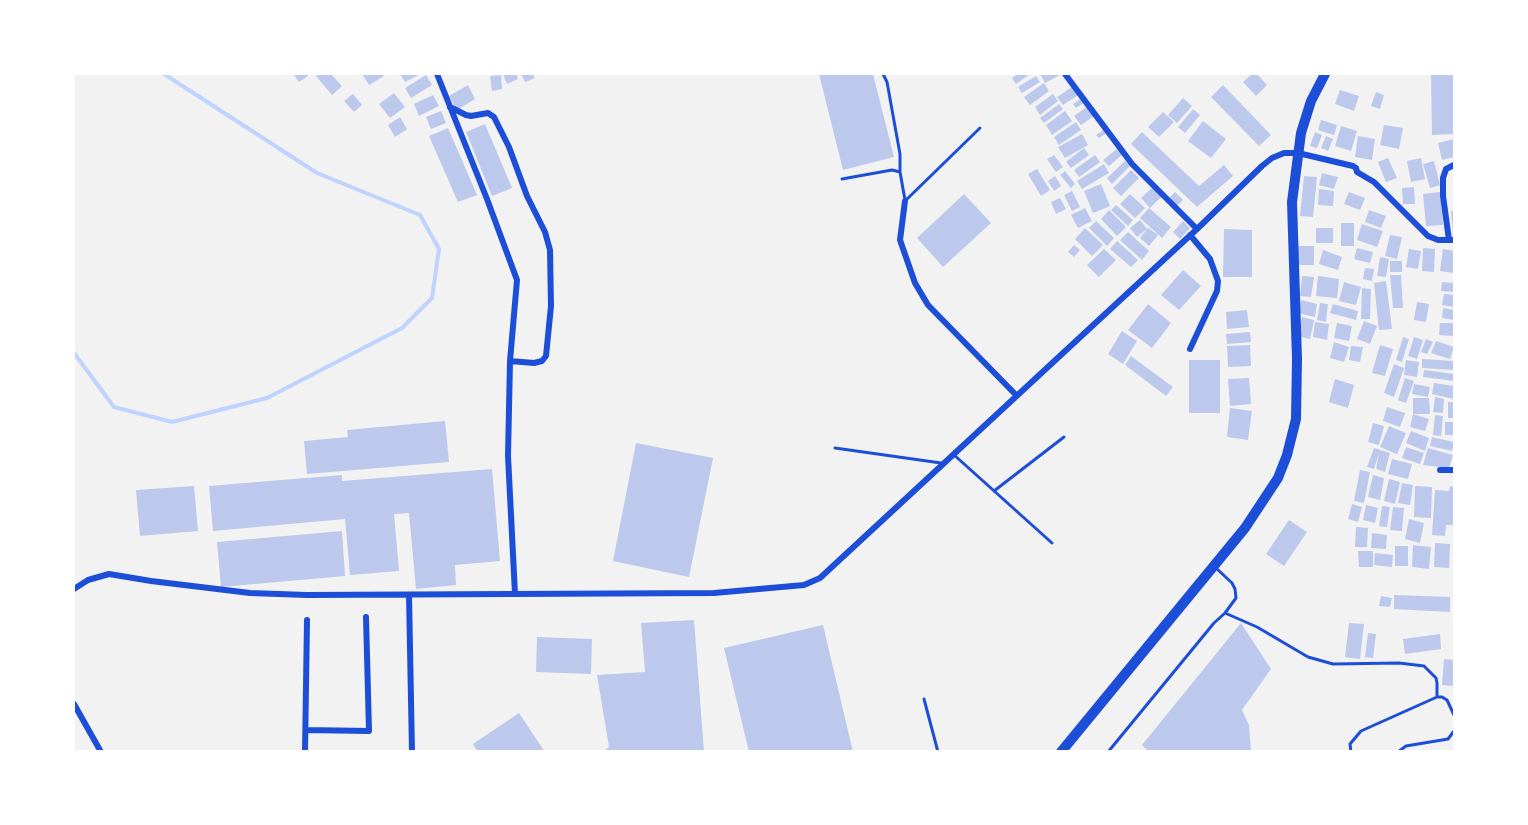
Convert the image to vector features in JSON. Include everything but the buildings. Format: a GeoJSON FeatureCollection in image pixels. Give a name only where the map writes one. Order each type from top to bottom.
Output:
{"type":"FeatureCollection","features":[{"type":"Feature","properties":{"kind":"main road"},"geometry":{"type":"LineString","coordinates":[[1066,750],[1245,528],[1278,478],[1287,455],[1296,420],[1297,359],[1292,202],[1300,134],[1311,101],[1325,74]]}},
{"type":"Feature","properties":{"kind":"street"},"geometry":{"type":"LineString","coordinates":[[437,74],[517,280],[510,361],[508,456],[515,594]]}},
{"type":"Feature","properties":{"kind":"street"},"geometry":{"type":"LineString","coordinates":[[1065,74],[1132,164],[1197,229]]}},
{"type":"Feature","properties":{"kind":"street"},"geometry":{"type":"LineString","coordinates":[[450,107],[465,115],[488,113],[495,117],[545,232],[550,250],[551,306],[546,356],[542,361],[534,363],[510,361]]}},
{"type":"Feature","properties":{"kind":"street"},"geometry":{"type":"LineString","coordinates":[[74,589],[88,579],[109,574],[250,593],[307,595],[714,593],[804,585],[820,578],[1272,158],[1284,153],[1298,153],[1353,166],[1357,172],[1374,182],[1428,236],[1438,240],[1452,240],[1443,196],[1443,178],[1446,169],[1455,165]]}},
{"type":"Feature","properties":{"kind":"street"},"geometry":{"type":"LineString","coordinates":[[905,201],[900,240],[915,283],[928,305],[1016,395]]}},
{"type":"Feature","properties":{"kind":"street"},"geometry":{"type":"LineString","coordinates":[[1190,349],[1217,291],[1218,281],[1210,259],[1191,235]]}},
{"type":"Feature","properties":{"kind":"street"},"geometry":{"type":"LineString","coordinates":[[1440,470],[1455,470]]}},
{"type":"Feature","properties":{"kind":"street"},"geometry":{"type":"LineString","coordinates":[[409,595],[412,752]]}},
{"type":"Feature","properties":{"kind":"street"},"geometry":{"type":"LineString","coordinates":[[306,730],[369,731],[366,617]]}},
{"type":"Feature","properties":{"kind":"street"},"geometry":{"type":"LineString","coordinates":[[305,752],[307,620]]}},
{"type":"Feature","properties":{"kind":"street"},"geometry":{"type":"LineString","coordinates":[[74,704],[101,752]]}},
{"type":"Feature","properties":{"kind":"lane"},"geometry":{"type":"LineString","coordinates":[[883,74],[887,82],[900,154],[900,172],[905,201]]}},
{"type":"Feature","properties":{"kind":"lane"},"geometry":{"type":"LineString","coordinates":[[905,201],[980,128]]}},
{"type":"Feature","properties":{"kind":"lane"},"geometry":{"type":"LineString","coordinates":[[842,180],[892,170],[900,172]]}},
{"type":"Feature","properties":{"kind":"lane"},"geometry":{"type":"LineString","coordinates":[[994,491],[1064,437]]}},
{"type":"Feature","properties":{"kind":"lane"},"geometry":{"type":"LineString","coordinates":[[835,448],[943,464]]}},
{"type":"Feature","properties":{"kind":"lane"},"geometry":{"type":"LineString","coordinates":[[953,454],[1052,543]]}},
{"type":"Feature","properties":{"kind":"lane"},"geometry":{"type":"LineString","coordinates":[[1108,752],[1236,598],[1232,583],[1214,567]]}},
{"type":"Feature","properties":{"kind":"lane"},"geometry":{"type":"LineString","coordinates":[[1225,612],[1257,627],[1308,657],[1333,664],[1399,663],[1424,666],[1436,678],[1437,697]]}},
{"type":"Feature","properties":{"kind":"lane"},"geometry":{"type":"LineString","coordinates":[[1351,751],[1350,744],[1361,731],[1437,697],[1447,700],[1455,715]]}},
{"type":"Feature","properties":{"kind":"lane"},"geometry":{"type":"LineString","coordinates":[[924,699],[938,752]]}},
{"type":"Feature","properties":{"kind":"lane"},"geometry":{"type":"LineString","coordinates":[[1398,752],[1406,746],[1448,739],[1455,731]]}},
{"type":"Feature","properties":{"kind":"waterway"},"geometry":{"type":"LineString","coordinates":[[74,353],[114,407],[172,422],[267,398],[402,328],[432,298],[439,249],[420,215],[317,173],[164,74]]}}]}
